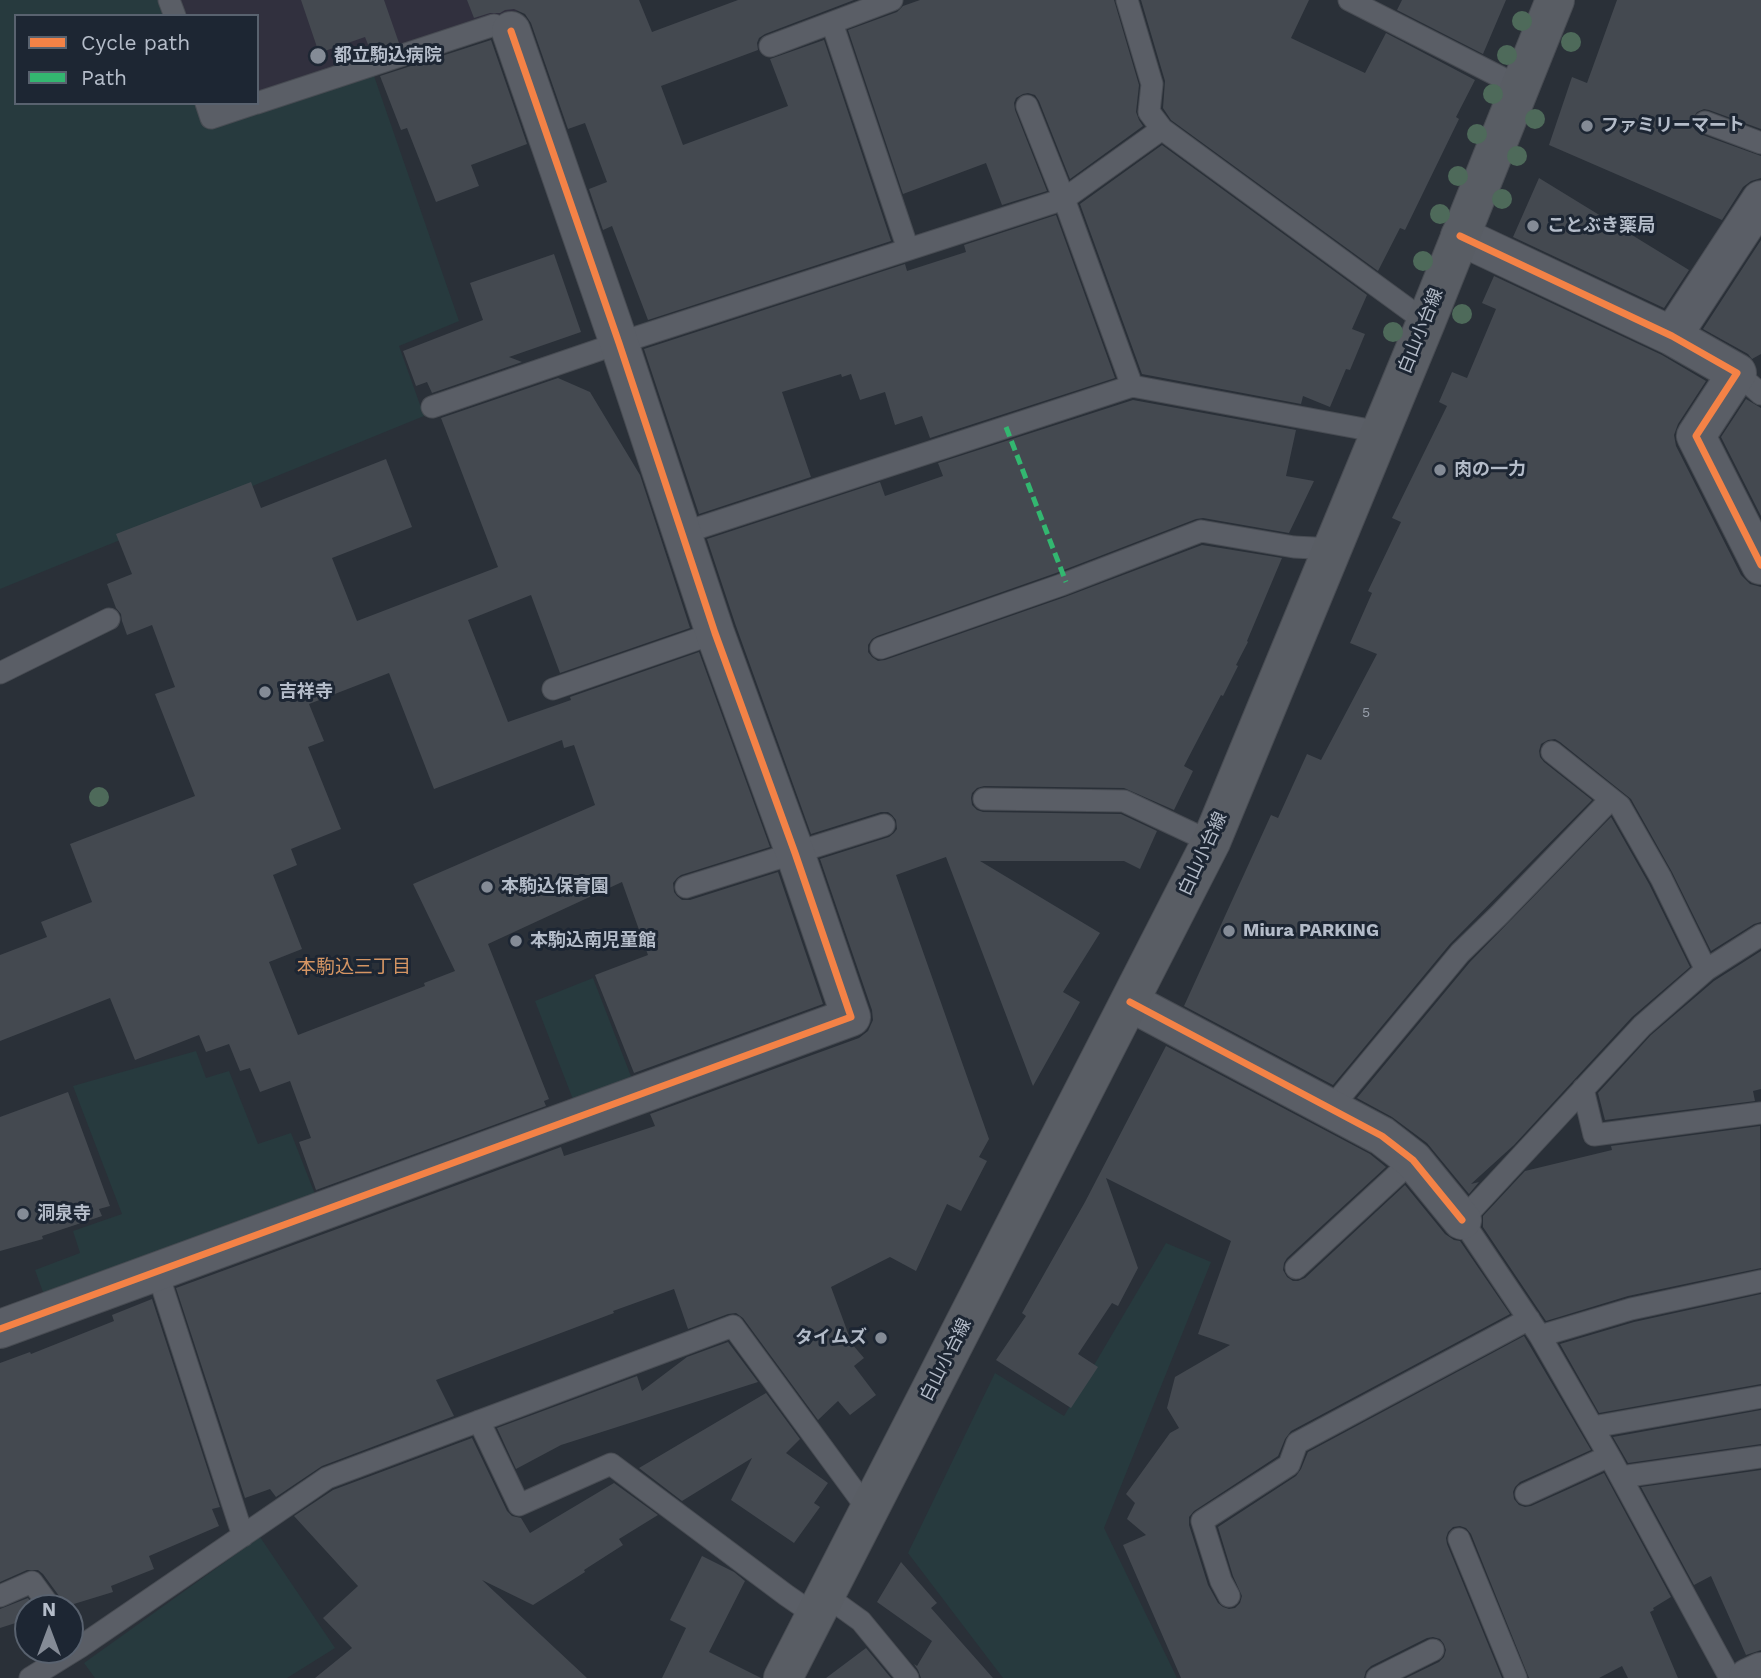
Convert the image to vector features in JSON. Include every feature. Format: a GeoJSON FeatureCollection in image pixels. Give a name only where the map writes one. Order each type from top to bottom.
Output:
{"type":"FeatureCollection","features":[{"type":"Feature","properties":{"kind":"main road","name":"白山小台線"},"geometry":{"type":"LineString","coordinates":[[783,1678],[1211,842],[1426,322],[1555,0]]}},
{"type":"Feature","properties":{"kind":"street"},"geometry":{"type":"LineString","coordinates":[[0,1329],[851,1017],[715,633],[511,31]]}},
{"type":"Feature","properties":{"kind":"street"},"geometry":{"type":"LineString","coordinates":[[1672,336],[1761,200]]}},
{"type":"Feature","properties":{"kind":"street"},"geometry":{"type":"LineString","coordinates":[[1460,236],[1672,336],[1749,384],[1696,436],[1761,565]]}},
{"type":"Feature","properties":{"kind":"street"},"geometry":{"type":"LineString","coordinates":[[1130,1002],[1382,1136],[1413,1160],[1462,1220]]}},
{"type":"Feature","properties":{"kind":"street"},"geometry":{"type":"LineString","coordinates":[[1748,1678],[1761,1672]]}},
{"type":"Feature","properties":{"kind":"lane"},"geometry":{"type":"LineString","coordinates":[[770,46],[892,0]]}},
{"type":"Feature","properties":{"kind":"lane"},"geometry":{"type":"LineString","coordinates":[[1127,0],[1152,84],[1149,112],[1162,129],[1426,322]]}},
{"type":"Feature","properties":{"kind":"lane"},"geometry":{"type":"LineString","coordinates":[[1349,0],[1520,87]]}},
{"type":"Feature","properties":{"kind":"lane"},"geometry":{"type":"LineString","coordinates":[[832,23],[908,249]]}},
{"type":"Feature","properties":{"kind":"lane"},"geometry":{"type":"LineString","coordinates":[[259,102],[494,25],[511,31]]}},
{"type":"Feature","properties":{"kind":"lane"},"geometry":{"type":"LineString","coordinates":[[207,105],[211,118],[251,105]]}},
{"type":"Feature","properties":{"kind":"lane"},"geometry":{"type":"LineString","coordinates":[[1027,106],[1132,386]]}},
{"type":"Feature","properties":{"kind":"lane"},"geometry":{"type":"LineString","coordinates":[[1705,122],[1761,143]]}},
{"type":"Feature","properties":{"kind":"lane"},"geometry":{"type":"LineString","coordinates":[[432,407],[618,343],[1064,199],[1162,129]]}},
{"type":"Feature","properties":{"kind":"lane"},"geometry":{"type":"LineString","coordinates":[[683,533],[1132,386],[1380,432]]}},
{"type":"Feature","properties":{"kind":"lane"},"geometry":{"type":"LineString","coordinates":[[881,648],[1061,585],[1201,531],[1294,547],[1333,549]]}},
{"type":"Feature","properties":{"kind":"lane"},"geometry":{"type":"LineString","coordinates":[[0,673],[109,619]]}},
{"type":"Feature","properties":{"kind":"lane"},"geometry":{"type":"LineString","coordinates":[[553,689],[715,633]]}},
{"type":"Feature","properties":{"kind":"lane"},"geometry":{"type":"LineString","coordinates":[[1552,752],[1620,806],[1661,878],[1706,970]]}},
{"type":"Feature","properties":{"kind":"lane"},"geometry":{"type":"LineString","coordinates":[[984,799],[1124,801],[1211,842]]}},
{"type":"Feature","properties":{"kind":"lane"},"geometry":{"type":"LineString","coordinates":[[1331,1108],[1460,953],[1611,799]]}},
{"type":"Feature","properties":{"kind":"lane"},"geometry":{"type":"LineString","coordinates":[[686,887],[884,825]]}},
{"type":"Feature","properties":{"kind":"lane"},"geometry":{"type":"LineString","coordinates":[[1730,1678],[1593,1427],[1534,1327],[1462,1220],[1642,1026],[1706,970],[1761,935]]}},
{"type":"Feature","properties":{"kind":"lane"},"geometry":{"type":"LineString","coordinates":[[1583,1089],[1594,1135],[1761,1113]]}},
{"type":"Feature","properties":{"kind":"lane"},"geometry":{"type":"LineString","coordinates":[[1296,1268],[1413,1160]]}},
{"type":"Feature","properties":{"kind":"lane"},"geometry":{"type":"LineString","coordinates":[[158,1272],[243,1536]]}},
{"type":"Feature","properties":{"kind":"lane"},"geometry":{"type":"LineString","coordinates":[[1228,1596],[1202,1521],[1289,1465],[1297,1443],[1534,1327],[1761,1281]]}},
{"type":"Feature","properties":{"kind":"lane"},"geometry":{"type":"LineString","coordinates":[[84,1634],[243,1536],[327,1478],[733,1326],[869,1511]]}},
{"type":"Feature","properties":{"kind":"lane"},"geometry":{"type":"LineString","coordinates":[[1593,1427],[1761,1397]]}},
{"type":"Feature","properties":{"kind":"lane"},"geometry":{"type":"LineString","coordinates":[[479,1421],[519,1504],[611,1464],[786,1595],[861,1621],[908,1678]]}},
{"type":"Feature","properties":{"kind":"lane"},"geometry":{"type":"LineString","coordinates":[[1526,1494],[1609,1456]]}},
{"type":"Feature","properties":{"kind":"lane"},"geometry":{"type":"LineString","coordinates":[[1621,1477],[1761,1457]]}},
{"type":"Feature","properties":{"kind":"lane"},"geometry":{"type":"LineString","coordinates":[[1458,1539],[1516,1678]]}},
{"type":"Feature","properties":{"kind":"lane"},"geometry":{"type":"LineString","coordinates":[[0,1596],[32,1582],[41,1594]]}},
{"type":"Feature","properties":{"kind":"lane"},"geometry":{"type":"LineString","coordinates":[[1377,1678],[1433,1650]]}},
{"type":"Feature","properties":{"kind":"lane"},"geometry":{"type":"LineString","coordinates":[[30,1678],[47,1664]]}},
{"type":"Feature","properties":{"kind":"shaded area","name":"都立駒込病院"},"geometry":{"type":"Polygon","coordinates":[[[176,0],[556,0],[259,95],[259,14],[181,14],[176,0]]]}},
{"type":"Feature","properties":{"kind":"green space"},"geometry":{"type":"Polygon","coordinates":[[[0,0],[161,0],[165,14],[14,14],[14,105],[198,105],[206,128],[373,73],[459,321],[399,346],[424,416],[0,589],[0,0]]]}},
{"type":"Feature","properties":{"kind":"green space"},"geometry":{"type":"Polygon","coordinates":[[[593,978],[632,1079],[574,1102],[535,1001],[593,978]]]}},
{"type":"Feature","properties":{"kind":"green space"},"geometry":{"type":"Polygon","coordinates":[[[196,1051],[206,1078],[229,1071],[258,1144],[291,1133],[320,1207],[48,1306],[35,1270],[80,1253],[73,1231],[122,1214],[73,1086],[196,1051]]]}},
{"type":"Feature","properties":{"kind":"green space"},"geometry":{"type":"Polygon","coordinates":[[[1166,1243],[1211,1262],[1104,1528],[1177,1678],[1003,1678],[908,1553],[995,1373],[1064,1416],[1166,1243]]]}},
{"type":"Feature","properties":{"kind":"green space"},"geometry":{"type":"Polygon","coordinates":[[[260,1537],[335,1648],[287,1678],[95,1678],[84,1663],[260,1537]]]}},
{"type":"Feature","properties":{"kind":"building"},"geometry":{"type":"Polygon","coordinates":[[[301,0],[384,0],[399,43],[371,52],[365,37],[319,53],[301,0]]]}},
{"type":"Feature","properties":{"kind":"building"},"geometry":{"type":"Polygon","coordinates":[[[467,0],[639,0],[652,32],[738,0],[854,0],[765,34],[759,38],[758,50],[661,86],[683,145],[788,106],[770,59],[824,40],[891,241],[648,320],[612,226],[603,230],[589,189],[607,182],[585,123],[568,129],[531,23],[525,14],[514,9],[474,18],[467,0]]]}},
{"type":"Feature","properties":{"kind":"building"},"geometry":{"type":"Polygon","coordinates":[[[920,0],[1114,0],[1139,85],[1136,112],[1143,126],[1070,179],[1039,101],[1035,95],[1023,94],[1016,98],[1015,110],[1047,191],[1002,205],[986,163],[903,194],[848,30],[897,12],[903,6],[920,0]]]}},
{"type":"Feature","properties":{"kind":"building"},"geometry":{"type":"Polygon","coordinates":[[[1141,0],[1309,0],[1291,38],[1365,73],[1386,33],[1475,80],[1405,230],[1400,228],[1378,271],[1171,120],[1163,108],[1165,81],[1141,0]]]}},
{"type":"Feature","properties":{"kind":"building"},"geometry":{"type":"Polygon","coordinates":[[[1402,0],[1506,0],[1483,54],[1397,10],[1402,0]]]}},
{"type":"Feature","properties":{"kind":"building"},"geometry":{"type":"Polygon","coordinates":[[[1617,0],[1761,0],[1761,129],[1704,109],[1697,112],[1692,123],[1700,134],[1761,156],[1761,178],[1743,187],[1722,220],[1549,145],[1572,77],[1587,83],[1617,0]]]}},
{"type":"Feature","properties":{"kind":"building"},"geometry":{"type":"Polygon","coordinates":[[[491,40],[527,144],[471,165],[479,186],[436,202],[407,128],[401,130],[380,76],[491,40]]]}},
{"type":"Feature","properties":{"kind":"building"},"geometry":{"type":"Polygon","coordinates":[[[1162,145],[1367,295],[1352,329],[1365,334],[1330,407],[1303,396],[1301,404],[1142,374],[1080,204],[1162,145]]]}},
{"type":"Feature","properties":{"kind":"building"},"geometry":{"type":"Polygon","coordinates":[[[1539,178],[1689,270],[1664,308],[1513,237],[1539,178]]]}},
{"type":"Feature","properties":{"kind":"building"},"geometry":{"type":"Polygon","coordinates":[[[1056,215],[1115,378],[930,438],[922,416],[895,425],[885,392],[860,400],[851,374],[842,377],[841,374],[782,392],[811,477],[699,514],[644,349],[905,264],[907,271],[966,252],[964,245],[1056,215]]]}},
{"type":"Feature","properties":{"kind":"building"},"geometry":{"type":"Polygon","coordinates":[[[1761,240],[1761,354],[1752,359],[1748,354],[1703,329],[1761,240]]]}},
{"type":"Feature","properties":{"kind":"building"},"geometry":{"type":"Polygon","coordinates":[[[554,254],[581,332],[509,357],[522,362],[432,393],[427,382],[416,386],[403,351],[483,320],[470,283],[554,254]]]}},
{"type":"Feature","properties":{"kind":"building"},"geometry":{"type":"Polygon","coordinates":[[[1494,276],[1662,355],[1706,381],[1678,424],[1674,435],[1676,446],[1741,575],[1750,584],[1761,587],[1761,922],[1711,951],[1672,872],[1631,799],[1560,742],[1555,739],[1548,740],[1541,744],[1540,757],[1592,800],[1450,944],[1333,1085],[1184,1006],[1271,815],[1278,818],[1307,754],[1321,760],[1377,654],[1350,643],[1372,593],[1368,591],[1401,522],[1392,518],[1447,406],[1439,402],[1452,372],[1467,378],[1496,309],[1482,303],[1494,276]]]}},
{"type":"Feature","properties":{"kind":"building"},"geometry":{"type":"Polygon","coordinates":[[[558,378],[590,392],[640,475],[690,628],[560,673],[531,595],[468,620],[508,722],[571,700],[570,697],[699,652],[770,847],[681,875],[673,883],[674,892],[682,900],[690,900],[778,872],[823,1004],[634,1073],[595,975],[648,955],[622,882],[488,944],[549,1099],[544,1101],[546,1106],[316,1190],[299,1142],[311,1138],[290,1081],[260,1092],[250,1068],[240,1071],[229,1044],[206,1052],[199,1035],[135,1060],[110,998],[0,1041],[0,955],[47,937],[41,922],[92,902],[70,844],[195,796],[155,694],[175,687],[152,625],[127,635],[107,584],[132,574],[116,534],[251,482],[261,508],[386,459],[412,527],[332,558],[357,621],[498,567],[441,418],[558,378]],[[389,673],[309,704],[324,741],[308,747],[341,829],[291,849],[297,865],[273,875],[302,949],[269,962],[298,1035],[425,986],[424,983],[455,971],[413,884],[595,805],[574,745],[564,748],[562,740],[434,789],[389,673]]]}},
{"type":"Feature","properties":{"kind":"building"},"geometry":{"type":"Polygon","coordinates":[[[1746,399],[1761,408],[1761,516],[1721,437],[1746,399]]]}},
{"type":"Feature","properties":{"kind":"building"},"geometry":{"type":"Polygon","coordinates":[[[1133,400],[1296,430],[1286,476],[1314,481],[1289,533],[1196,519],[1056,573],[877,636],[868,645],[868,652],[872,657],[878,661],[885,660],[1065,597],[1202,545],[1282,558],[1236,665],[1238,666],[1184,766],[1193,771],[1174,810],[1124,788],[984,786],[972,793],[972,805],[983,812],[1121,814],[1157,831],[1140,869],[1124,861],[980,861],[1100,933],[1063,992],[1080,1002],[1033,1086],[946,857],[896,875],[989,1139],[979,1157],[987,1161],[961,1211],[947,1204],[916,1271],[890,1257],[831,1287],[852,1344],[864,1358],[854,1366],[876,1395],[850,1415],[838,1401],[818,1420],[743,1318],[736,1313],[728,1314],[688,1329],[674,1289],[436,1380],[454,1416],[322,1466],[276,1497],[270,1489],[245,1498],[176,1288],[561,1147],[564,1156],[655,1126],[650,1114],[859,1038],[868,1031],[873,1020],[872,1010],[820,859],[889,837],[897,829],[896,820],[888,812],[881,812],[811,834],[707,539],[880,482],[885,496],[943,476],[938,463],[1133,400]]]}},
{"type":"Feature","properties":{"kind":"building"},"geometry":{"type":"Polygon","coordinates":[[[1611,817],[1649,884],[1690,967],[1632,1017],[1514,1145],[1471,1184],[1479,1182],[1469,1194],[1427,1143],[1392,1117],[1357,1098],[1470,962],[1611,817]]]}},
{"type":"Feature","properties":{"kind":"building"},"geometry":{"type":"Polygon","coordinates":[[[1761,951],[1761,1089],[1753,1091],[1755,1101],[1605,1120],[1598,1093],[1651,1035],[1714,981],[1761,951]]]}},
{"type":"Feature","properties":{"kind":"building"},"geometry":{"type":"Polygon","coordinates":[[[1166,1046],[1370,1154],[1386,1167],[1287,1258],[1283,1270],[1287,1277],[1293,1281],[1305,1278],[1405,1185],[1445,1234],[1460,1241],[1510,1314],[1291,1431],[1278,1456],[1194,1511],[1189,1517],[1189,1525],[1208,1585],[1218,1603],[1229,1609],[1235,1608],[1242,1596],[1218,1527],[1296,1476],[1308,1452],[1524,1336],[1591,1450],[1520,1482],[1513,1492],[1514,1499],[1519,1505],[1531,1506],[1604,1473],[1671,1597],[1650,1612],[1678,1678],[1628,1678],[1622,1666],[1599,1678],[1529,1678],[1471,1534],[1460,1526],[1453,1527],[1448,1532],[1447,1544],[1502,1678],[1406,1678],[1444,1657],[1444,1644],[1433,1637],[1371,1666],[1364,1678],[1181,1678],[1123,1545],[1146,1535],[1127,1519],[1135,1503],[1126,1494],[1170,1433],[1179,1428],[1167,1408],[1175,1377],[1230,1345],[1198,1334],[1231,1241],[1106,1178],[1138,1268],[1118,1306],[1112,1303],[1078,1354],[1098,1367],[1071,1408],[996,1360],[1026,1316],[1022,1313],[1085,1202],[1166,1046]]]}},
{"type":"Feature","properties":{"kind":"building"},"geometry":{"type":"Polygon","coordinates":[[[68,1092],[110,1206],[99,1209],[102,1216],[42,1236],[43,1239],[0,1251],[0,1117],[68,1092]]]}},
{"type":"Feature","properties":{"kind":"building"},"geometry":{"type":"Polygon","coordinates":[[[1760,1126],[1761,1268],[1628,1296],[1546,1321],[1483,1227],[1483,1216],[1525,1171],[1612,1150],[1611,1146],[1760,1126]]]}},
{"type":"Feature","properties":{"kind":"building"},"geometry":{"type":"Polygon","coordinates":[[[1761,1294],[1761,1384],[1599,1413],[1560,1344],[1634,1322],[1761,1294]]]}},
{"type":"Feature","properties":{"kind":"building"},"geometry":{"type":"Polygon","coordinates":[[[152,1299],[220,1507],[212,1509],[219,1526],[149,1556],[154,1569],[111,1586],[113,1592],[84,1601],[84,1594],[58,1594],[38,1570],[27,1570],[0,1582],[0,1363],[30,1352],[31,1354],[114,1321],[112,1315],[152,1299]]]}},
{"type":"Feature","properties":{"kind":"building"},"geometry":{"type":"Polygon","coordinates":[[[728,1342],[758,1382],[561,1445],[516,1469],[497,1428],[637,1376],[642,1391],[687,1357],[728,1342]]]}},
{"type":"Feature","properties":{"kind":"building"},"geometry":{"type":"Polygon","coordinates":[[[766,1393],[800,1439],[786,1453],[828,1483],[814,1503],[820,1507],[794,1543],[731,1500],[752,1458],[682,1501],[639,1468],[766,1393]]]}},
{"type":"Feature","properties":{"kind":"building"},"geometry":{"type":"Polygon","coordinates":[[[1761,1410],[1761,1444],[1628,1463],[1613,1437],[1761,1410]]]}},
{"type":"Feature","properties":{"kind":"building"},"geometry":{"type":"Polygon","coordinates":[[[472,1438],[507,1511],[512,1516],[521,1518],[530,1533],[614,1483],[658,1515],[619,1539],[623,1545],[533,1605],[482,1580],[587,1678],[315,1678],[352,1648],[323,1618],[358,1586],[294,1516],[333,1490],[472,1438]]]}},
{"type":"Feature","properties":{"kind":"building"},"geometry":{"type":"Polygon","coordinates":[[[1761,1470],[1761,1650],[1746,1655],[1711,1576],[1694,1585],[1641,1487],[1761,1470]]]}},
{"type":"Feature","properties":{"kind":"building"},"geometry":{"type":"Polygon","coordinates":[[[702,1556],[734,1572],[745,1581],[709,1652],[761,1678],[662,1678],[686,1628],[670,1620],[702,1556]]]}},
{"type":"Feature","properties":{"kind":"building"},"geometry":{"type":"Polygon","coordinates":[[[901,1562],[937,1603],[931,1608],[993,1678],[921,1678],[914,1664],[917,1666],[932,1641],[877,1602],[901,1562]]]}},
{"type":"Feature","properties":{"kind":"building"},"geometry":{"type":"Polygon","coordinates":[[[14,1604],[14,1624],[0,1628],[0,1609],[14,1604]]]}},
{"type":"Feature","properties":{"kind":"building"},"geometry":{"type":"Polygon","coordinates":[[[866,1648],[891,1678],[826,1678],[866,1648]]]}},
{"type":"Feature","properties":{"kind":"marked path"},"geometry":{"type":"LineString","coordinates":[[1006,427],[1066,582]]}},
{"type":"Feature","properties":{"kind":"cycle path"},"geometry":{"type":"LineString","coordinates":[[0,1329],[851,1017],[715,633],[619,343],[511,31]]}},
{"type":"Feature","properties":{"kind":"cycle path"},"geometry":{"type":"LineString","coordinates":[[1460,236],[1672,336],[1737,373],[1696,436],[1761,565]]}},
{"type":"Feature","properties":{"kind":"cycle path"},"geometry":{"type":"LineString","coordinates":[[1130,1002],[1382,1136],[1413,1160],[1462,1220]]}},
{"type":"Feature","properties":{"kind":"place","name":"都立駒込病院"},"geometry":{"type":"Point","coordinates":[318,56]}},
{"type":"Feature","properties":{"kind":"place","name":"ファミリーマート"},"geometry":{"type":"Point","coordinates":[1587,126]}},
{"type":"Feature","properties":{"kind":"place","name":"ことぶき薬局"},"geometry":{"type":"Point","coordinates":[1533,226]}},
{"type":"Feature","properties":{"kind":"place","name":"肉の一力"},"geometry":{"type":"Point","coordinates":[1440,470]}},
{"type":"Feature","properties":{"kind":"place","name":"吉祥寺"},"geometry":{"type":"Point","coordinates":[265,692]}},
{"type":"Feature","properties":{"kind":"place","name":"本駒込保育園"},"geometry":{"type":"Point","coordinates":[487,887]}},
{"type":"Feature","properties":{"kind":"place","name":"Miura PARKING"},"geometry":{"type":"Point","coordinates":[1229,931]}},
{"type":"Feature","properties":{"kind":"place","name":"本駒込南児童館"},"geometry":{"type":"Point","coordinates":[516,941]}},
{"type":"Feature","properties":{"kind":"place","name":"洞泉寺"},"geometry":{"type":"Point","coordinates":[23,1214]}},
{"type":"Feature","properties":{"kind":"place","name":"タイムズ"},"geometry":{"type":"Point","coordinates":[881,1338]}},
{"type":"Feature","properties":{"kind":"district","name":"本駒込三丁目"},"geometry":{"type":"Point","coordinates":[354,967]}}]}
